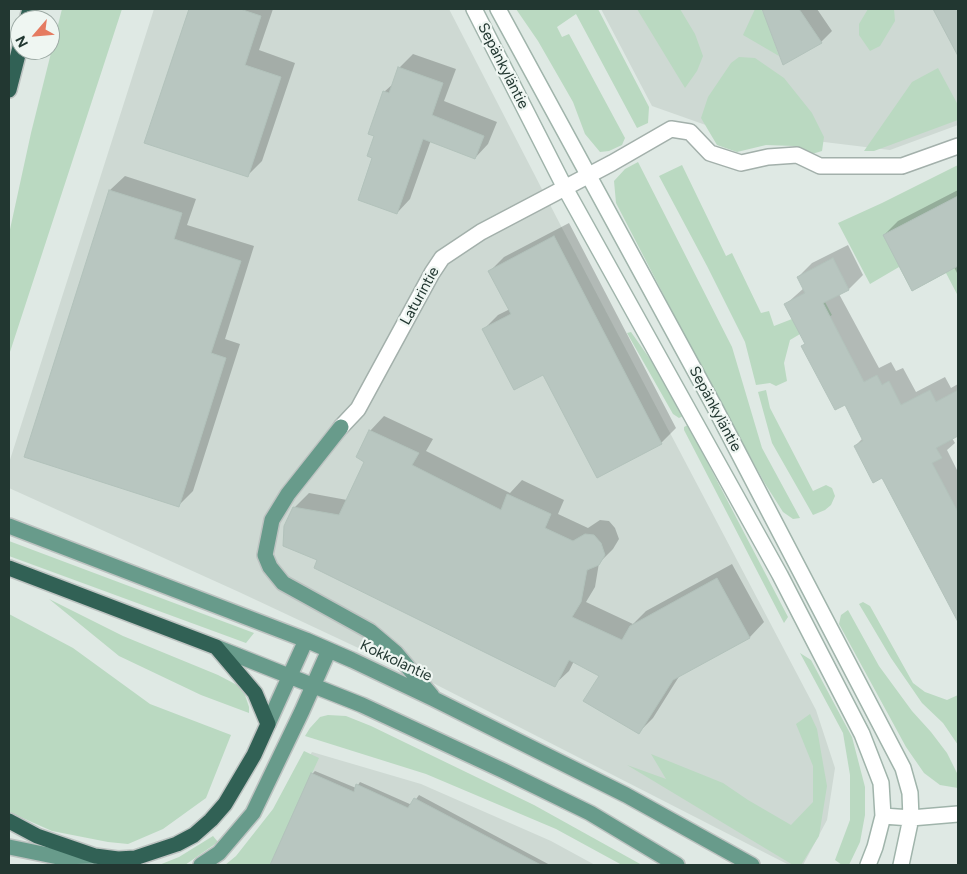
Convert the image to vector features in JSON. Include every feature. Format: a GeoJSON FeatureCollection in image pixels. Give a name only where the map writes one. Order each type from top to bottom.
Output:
{"type":"FeatureCollection","features":[{"type":"Feature","properties":{"kind":"highway"},"geometry":{"type":"LineString","coordinates":[[9,90],[17,60]]}},
{"type":"Feature","properties":{"kind":"highway"},"geometry":{"type":"LineString","coordinates":[[9,568],[216,647],[255,693],[268,724],[254,755],[225,804],[194,835],[178,844],[135,858],[118,859],[95,856],[36,836],[9,821]]}},
{"type":"Feature","properties":{"kind":"main road","name":"Sepänkyläntie"},"geometry":{"type":"LineString","coordinates":[[474,9],[566,188],[780,575],[862,734],[881,784],[883,816],[868,865]]}},
{"type":"Feature","properties":{"kind":"main road","name":"Sepänkyläntie"},"geometry":{"type":"LineString","coordinates":[[498,9],[714,406],[903,768],[910,794],[911,818],[900,865]]}},
{"type":"Feature","properties":{"kind":"main road","name":"Laturintie"},"geometry":{"type":"LineString","coordinates":[[434,699],[396,653],[370,631],[283,583],[270,567],[264,555],[272,520],[288,494],[341,427],[358,409],[442,258],[480,232],[566,188],[671,129],[690,132],[710,153],[741,163],[768,157],[797,155],[820,166],[902,166],[958,146]]}},
{"type":"Feature","properties":{"kind":"main road","name":"Kokkolantie"},"geometry":{"type":"LineString","coordinates":[[9,526],[329,650],[434,699],[626,795],[752,865]]}},
{"type":"Feature","properties":{"kind":"main road"},"geometry":{"type":"LineString","coordinates":[[268,724],[306,640]]}},
{"type":"Feature","properties":{"kind":"main road"},"geometry":{"type":"LineString","coordinates":[[216,647],[362,705],[538,788],[590,813],[677,865]]}},
{"type":"Feature","properties":{"kind":"main road"},"geometry":{"type":"LineString","coordinates":[[201,865],[219,853],[252,813],[329,650]]}},
{"type":"Feature","properties":{"kind":"main road"},"geometry":{"type":"LineString","coordinates":[[883,816],[911,818],[958,814]]}},
{"type":"Feature","properties":{"kind":"main road"},"geometry":{"type":"LineString","coordinates":[[9,847],[58,857],[95,856]]}},
{"type":"Feature","properties":{"kind":"shaded area"},"geometry":{"type":"Polygon","coordinates":[[[154,9],[449,9],[816,710],[835,768],[827,820],[803,865],[789,865],[433,683],[239,592],[9,488],[9,463],[154,9]]]}},
{"type":"Feature","properties":{"kind":"shaded area"},"geometry":{"type":"Polygon","coordinates":[[[601,9],[958,9],[958,125],[890,150],[717,129],[652,106],[601,9]]]}},
{"type":"Feature","properties":{"kind":"shaded area"},"geometry":{"type":"Polygon","coordinates":[[[312,752],[421,784],[551,841],[595,865],[244,865],[312,752]]]}},
{"type":"Feature","properties":{"kind":"green space"},"geometry":{"type":"Polygon","coordinates":[[[62,9],[122,9],[9,355],[9,234],[49,60],[60,60],[60,17],[62,9]]]}},
{"type":"Feature","properties":{"kind":"green space"},"geometry":{"type":"Polygon","coordinates":[[[516,9],[598,9],[649,107],[648,123],[637,128],[576,14],[557,27],[562,37],[569,34],[625,138],[622,145],[609,151],[600,152],[585,134],[573,102],[538,41],[516,9]]]}},
{"type":"Feature","properties":{"kind":"green space"},"geometry":{"type":"Polygon","coordinates":[[[637,9],[680,9],[695,34],[703,56],[697,71],[685,88],[637,9]]]}},
{"type":"Feature","properties":{"kind":"green space"},"geometry":{"type":"Polygon","coordinates":[[[755,9],[761,9],[766,18],[779,56],[743,35],[755,9]]]}},
{"type":"Feature","properties":{"kind":"green space"},"geometry":{"type":"Polygon","coordinates":[[[868,9],[894,9],[895,21],[880,46],[870,51],[859,35],[859,24],[868,9]]]}},
{"type":"Feature","properties":{"kind":"green space"},"geometry":{"type":"Polygon","coordinates":[[[739,57],[755,58],[784,78],[812,113],[824,137],[822,151],[812,154],[793,146],[766,145],[737,152],[717,145],[701,118],[708,97],[731,63],[739,57]]]}},
{"type":"Feature","properties":{"kind":"green space"},"geometry":{"type":"Polygon","coordinates":[[[938,68],[958,105],[958,120],[874,151],[864,151],[912,82],[938,68]]]}},
{"type":"Feature","properties":{"kind":"green space"},"geometry":{"type":"Polygon","coordinates":[[[638,162],[732,347],[762,448],[800,518],[793,519],[783,512],[764,482],[616,203],[614,181],[625,169],[638,162]]]}},
{"type":"Feature","properties":{"kind":"green space"},"geometry":{"type":"Polygon","coordinates":[[[682,165],[726,256],[732,253],[761,313],[769,311],[774,326],[825,302],[832,315],[790,340],[784,363],[787,381],[776,386],[770,383],[756,385],[745,342],[659,176],[682,165]]]}},
{"type":"Feature","properties":{"kind":"green space"},"geometry":{"type":"Polygon","coordinates":[[[958,165],[958,296],[946,273],[912,291],[899,267],[870,284],[838,223],[958,165]]]}},
{"type":"Feature","properties":{"kind":"green space"},"geometry":{"type":"Polygon","coordinates":[[[631,332],[657,369],[683,416],[679,418],[673,414],[627,333],[631,332]]]}},
{"type":"Feature","properties":{"kind":"green space"},"geometry":{"type":"Polygon","coordinates":[[[766,390],[770,408],[813,491],[826,485],[832,488],[835,496],[831,505],[825,510],[813,515],[772,443],[758,392],[766,390]]]}},
{"type":"Feature","properties":{"kind":"green space"},"geometry":{"type":"Polygon","coordinates":[[[688,425],[788,617],[784,623],[684,430],[684,427],[688,425]]]}},
{"type":"Feature","properties":{"kind":"green space"},"geometry":{"type":"Polygon","coordinates":[[[9,541],[254,633],[246,643],[9,556],[9,541]]]}},
{"type":"Feature","properties":{"kind":"green space"},"geometry":{"type":"Polygon","coordinates":[[[49,599],[123,636],[218,675],[239,686],[245,695],[249,713],[201,695],[119,656],[49,599]]]}},
{"type":"Feature","properties":{"kind":"green space"},"geometry":{"type":"Polygon","coordinates":[[[863,602],[870,606],[913,683],[925,692],[947,700],[958,695],[958,745],[943,723],[922,703],[891,658],[859,604],[863,602]]]}},
{"type":"Feature","properties":{"kind":"green space"},"geometry":{"type":"Polygon","coordinates":[[[848,610],[879,666],[912,711],[947,753],[958,775],[958,788],[940,785],[924,773],[906,747],[839,624],[841,615],[848,610]]]}},
{"type":"Feature","properties":{"kind":"green space"},"geometry":{"type":"Polygon","coordinates":[[[9,614],[73,648],[150,704],[231,735],[206,798],[163,829],[128,844],[52,831],[9,812],[9,614]]]}},
{"type":"Feature","properties":{"kind":"green space"},"geometry":{"type":"Polygon","coordinates":[[[800,653],[811,660],[852,737],[865,787],[865,815],[860,842],[849,865],[842,865],[835,860],[850,820],[850,775],[843,733],[800,653]]]}},
{"type":"Feature","properties":{"kind":"green space"},"geometry":{"type":"Polygon","coordinates":[[[810,714],[817,729],[827,786],[819,836],[801,865],[793,865],[627,765],[666,779],[651,754],[723,783],[791,825],[813,802],[813,766],[796,724],[810,714]]]}},
{"type":"Feature","properties":{"kind":"green space"},"geometry":{"type":"Polygon","coordinates":[[[328,715],[346,716],[371,726],[534,805],[642,865],[622,865],[556,829],[426,774],[305,736],[320,717],[328,715]]]}},
{"type":"Feature","properties":{"kind":"green space"},"geometry":{"type":"Polygon","coordinates":[[[304,751],[319,758],[270,865],[225,865],[236,856],[273,809],[304,751]]]}},
{"type":"Feature","properties":{"kind":"green space"},"geometry":{"type":"Polygon","coordinates":[[[213,836],[218,842],[185,865],[159,865],[179,857],[213,836]]]}},
{"type":"Feature","properties":{"kind":"building"},"geometry":{"type":"Polygon","coordinates":[[[189,9],[240,9],[261,16],[245,65],[281,77],[248,177],[144,143],[189,9]]]}},
{"type":"Feature","properties":{"kind":"building"},"geometry":{"type":"Polygon","coordinates":[[[762,9],[799,9],[822,43],[783,65],[762,9]]]}},
{"type":"Feature","properties":{"kind":"building"},"geometry":{"type":"Polygon","coordinates":[[[933,9],[958,9],[958,56],[933,9]]]}},
{"type":"Feature","properties":{"kind":"building"},"geometry":{"type":"Polygon","coordinates":[[[398,67],[443,83],[432,115],[484,136],[475,159],[423,139],[397,214],[358,200],[372,158],[367,156],[374,136],[368,134],[383,91],[389,93],[398,67]]]}},
{"type":"Feature","properties":{"kind":"building"},"geometry":{"type":"Polygon","coordinates":[[[109,190],[182,213],[174,239],[241,261],[211,353],[226,358],[179,507],[24,457],[109,190]]]}},
{"type":"Feature","properties":{"kind":"building"},"geometry":{"type":"Polygon","coordinates":[[[958,196],[958,266],[912,291],[883,235],[958,196]]]}},
{"type":"Feature","properties":{"kind":"building"},"geometry":{"type":"Polygon","coordinates":[[[554,236],[662,444],[597,478],[543,375],[514,390],[482,329],[511,314],[488,271],[554,236]]]}},
{"type":"Feature","properties":{"kind":"building"},"geometry":{"type":"Polygon","coordinates":[[[833,258],[849,290],[823,303],[864,382],[877,375],[882,385],[889,381],[901,405],[930,390],[936,402],[958,390],[958,436],[936,448],[942,458],[932,463],[958,512],[958,622],[882,478],[873,483],[854,446],[863,441],[845,405],[835,410],[801,346],[805,344],[784,304],[805,293],[797,277],[833,258]]]}},
{"type":"Feature","properties":{"kind":"building"},"geometry":{"type":"Polygon","coordinates":[[[369,430],[419,453],[412,465],[501,510],[507,494],[551,514],[545,528],[573,541],[585,534],[594,535],[601,543],[605,555],[599,565],[587,570],[581,602],[572,617],[622,640],[630,626],[717,578],[750,638],[673,680],[639,734],[583,701],[599,676],[569,660],[555,687],[314,568],[317,560],[283,546],[284,526],[293,507],[339,515],[364,462],[356,457],[369,430]]]}},
{"type":"Feature","properties":{"kind":"building"},"geometry":{"type":"Polygon","coordinates":[[[311,773],[354,792],[356,784],[408,808],[414,798],[541,865],[270,865],[311,773]]]}}]}
